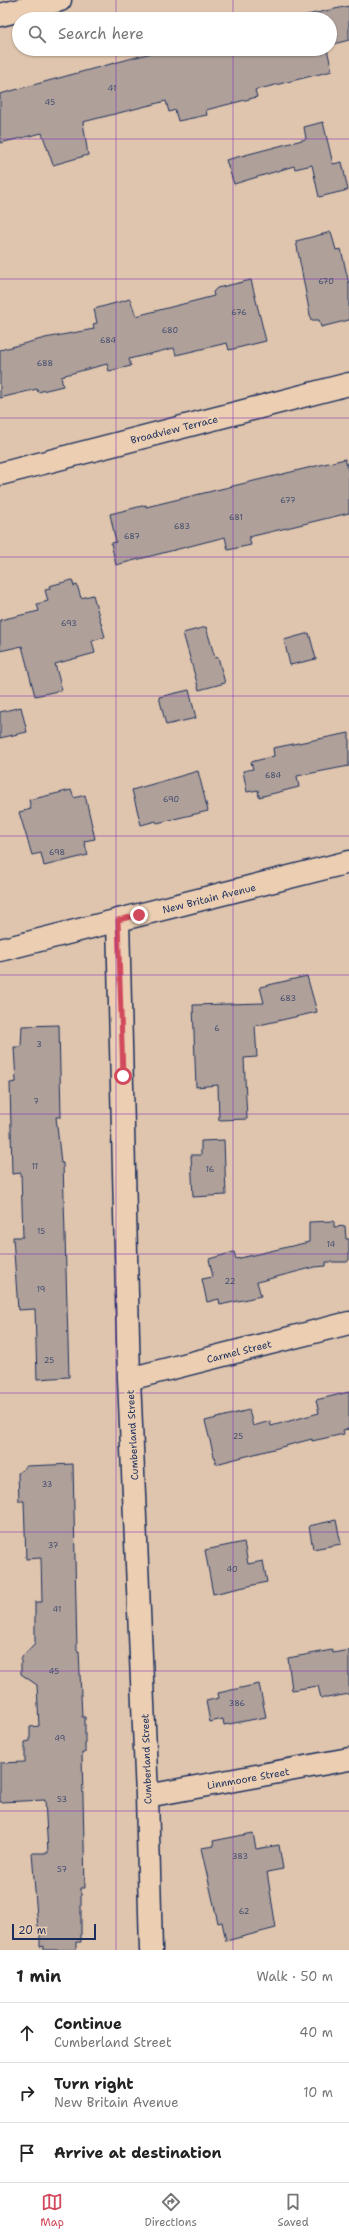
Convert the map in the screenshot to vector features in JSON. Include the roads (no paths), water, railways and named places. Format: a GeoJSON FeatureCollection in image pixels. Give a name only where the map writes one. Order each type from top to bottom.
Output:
{"type":"FeatureCollection","features":[{"type":"Feature","properties":{"kind":"street"},"geometry":{"type":"LineString","coordinates":[[0,15],[60,0]]}},
{"type":"Feature","properties":{"kind":"street","name":"Broadview Terrace"},"geometry":{"type":"LineString","coordinates":[[0,474],[349,384]]}},
{"type":"Feature","properties":{"kind":"street","name":"New Britain Avenue"},"geometry":{"type":"LineString","coordinates":[[0,950],[349,862]]}},
{"type":"Feature","properties":{"kind":"street","name":"Cumberland Street"},"geometry":{"type":"LineString","coordinates":[[118,920],[129,1379],[147,1796],[151,1950]]}},
{"type":"Feature","properties":{"kind":"street","name":"Carmel Street"},"geometry":{"type":"LineString","coordinates":[[129,1379],[349,1323]]}},
{"type":"Feature","properties":{"kind":"street","name":"Linnmoore Street"},"geometry":{"type":"LineString","coordinates":[[147,1796],[349,1759]]}}]}
